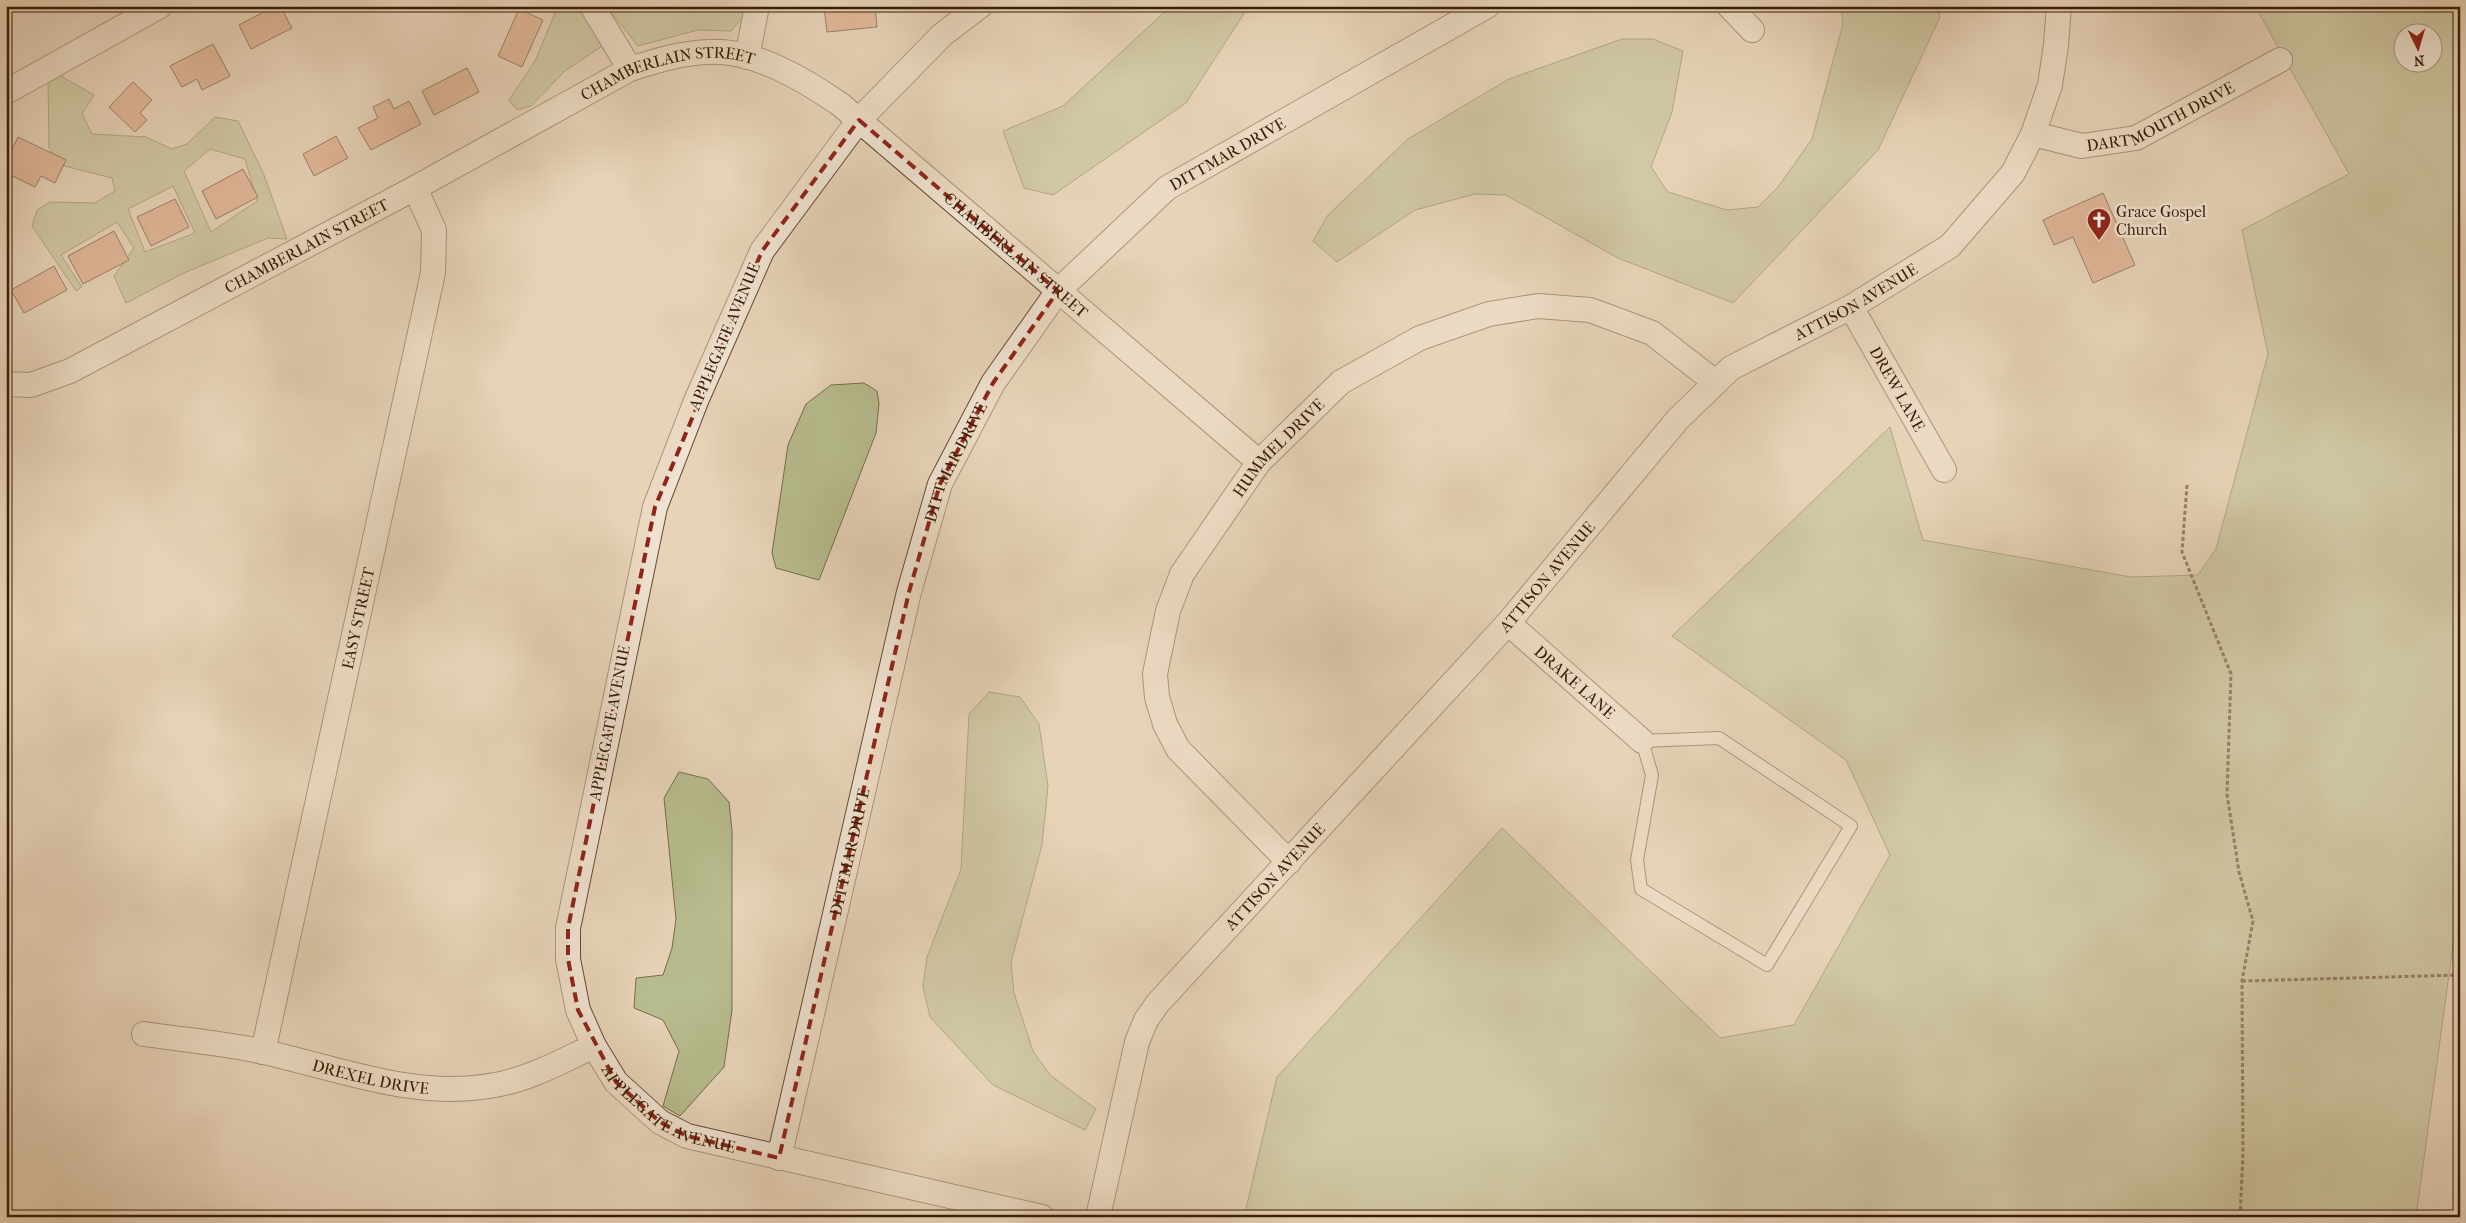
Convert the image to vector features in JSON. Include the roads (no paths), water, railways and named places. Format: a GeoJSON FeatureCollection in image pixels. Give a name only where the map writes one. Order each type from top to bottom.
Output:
{"type":"FeatureCollection","features":[{"type":"Feature","properties":{"kind":"street"},"geometry":{"type":"LineString","coordinates":[[6,92],[160,6]]}},
{"type":"Feature","properties":{"kind":"street"},"geometry":{"type":"LineString","coordinates":[[592,6],[630,69]]}},
{"type":"Feature","properties":{"kind":"street"},"geometry":{"type":"LineString","coordinates":[[747,57],[757,6]]}},
{"type":"Feature","properties":{"kind":"street","name":"APPLEGATE AVENUE"},"geometry":{"type":"LineString","coordinates":[[980,6],[942,35],[859,120],[762,250],[696,400],[655,507],[568,928],[568,960],[578,1010],[594,1046],[616,1082],[660,1122],[687,1136],[1042,1217]]}},
{"type":"Feature","properties":{"kind":"street","name":"DITTMAR DRIVE"},"geometry":{"type":"LineString","coordinates":[[779,1158],[908,592],[940,484],[993,383],[1058,291],[1167,188],[1487,6]]}},
{"type":"Feature","properties":{"kind":"street"},"geometry":{"type":"LineString","coordinates":[[1729,6],[1752,30]]}},
{"type":"Feature","properties":{"kind":"street","name":"ATTISON AVENUE"},"geometry":{"type":"LineString","coordinates":[[1098,1217],[1136,1042],[1146,1020],[1158,1003],[1508,623],[1678,418],[1715,382],[1731,368],[1851,307],[1950,246],[2013,173],[2033,134],[2050,85],[2059,6]]}},
{"type":"Feature","properties":{"kind":"street","name":"CHAMBERLAIN STREET"},"geometry":{"type":"LineString","coordinates":[[6,384],[31,386],[70,372],[415,188],[630,69],[665,58],[710,51],[747,57],[792,74],[841,105],[1259,462]]}},
{"type":"Feature","properties":{"kind":"street","name":"DARTMOUTH DRIVE"},"geometry":{"type":"LineString","coordinates":[[2033,134],[2082,146],[2136,138],[2280,60]]}},
{"type":"Feature","properties":{"kind":"street","name":"EASY STREET"},"geometry":{"type":"LineString","coordinates":[[263,1052],[433,273],[434,230],[415,188]]}},
{"type":"Feature","properties":{"kind":"street","name":"HUMMEL DRIVE"},"geometry":{"type":"LineString","coordinates":[[1289,862],[1178,749],[1165,724],[1157,697],[1155,674],[1168,611],[1182,574],[1259,462],[1342,382],[1420,338],[1489,314],[1538,306],[1590,310],[1652,333],[1715,382]]}},
{"type":"Feature","properties":{"kind":"street","name":"DREW LANE"},"geometry":{"type":"LineString","coordinates":[[1851,307],[1944,470]]}},
{"type":"Feature","properties":{"kind":"street","name":"DRAKE LANE"},"geometry":{"type":"LineString","coordinates":[[1508,623],[1642,741]]}},
{"type":"Feature","properties":{"kind":"street","name":"DREXEL DRIVE"},"geometry":{"type":"LineString","coordinates":[[144,1034],[263,1052],[399,1086],[452,1089],[495,1085],[526,1077],[594,1046]]}},
{"type":"Feature","properties":{"kind":"lane"},"geometry":{"type":"LineString","coordinates":[[1719,738],[1851,826],[1767,965],[1641,889],[1637,860],[1652,775],[1642,741],[1719,738]]}},
{"type":"Feature","properties":{"kind":"place","name":"Grace Gospel Church"},"geometry":{"type":"Point","coordinates":[2099,241]}}]}
